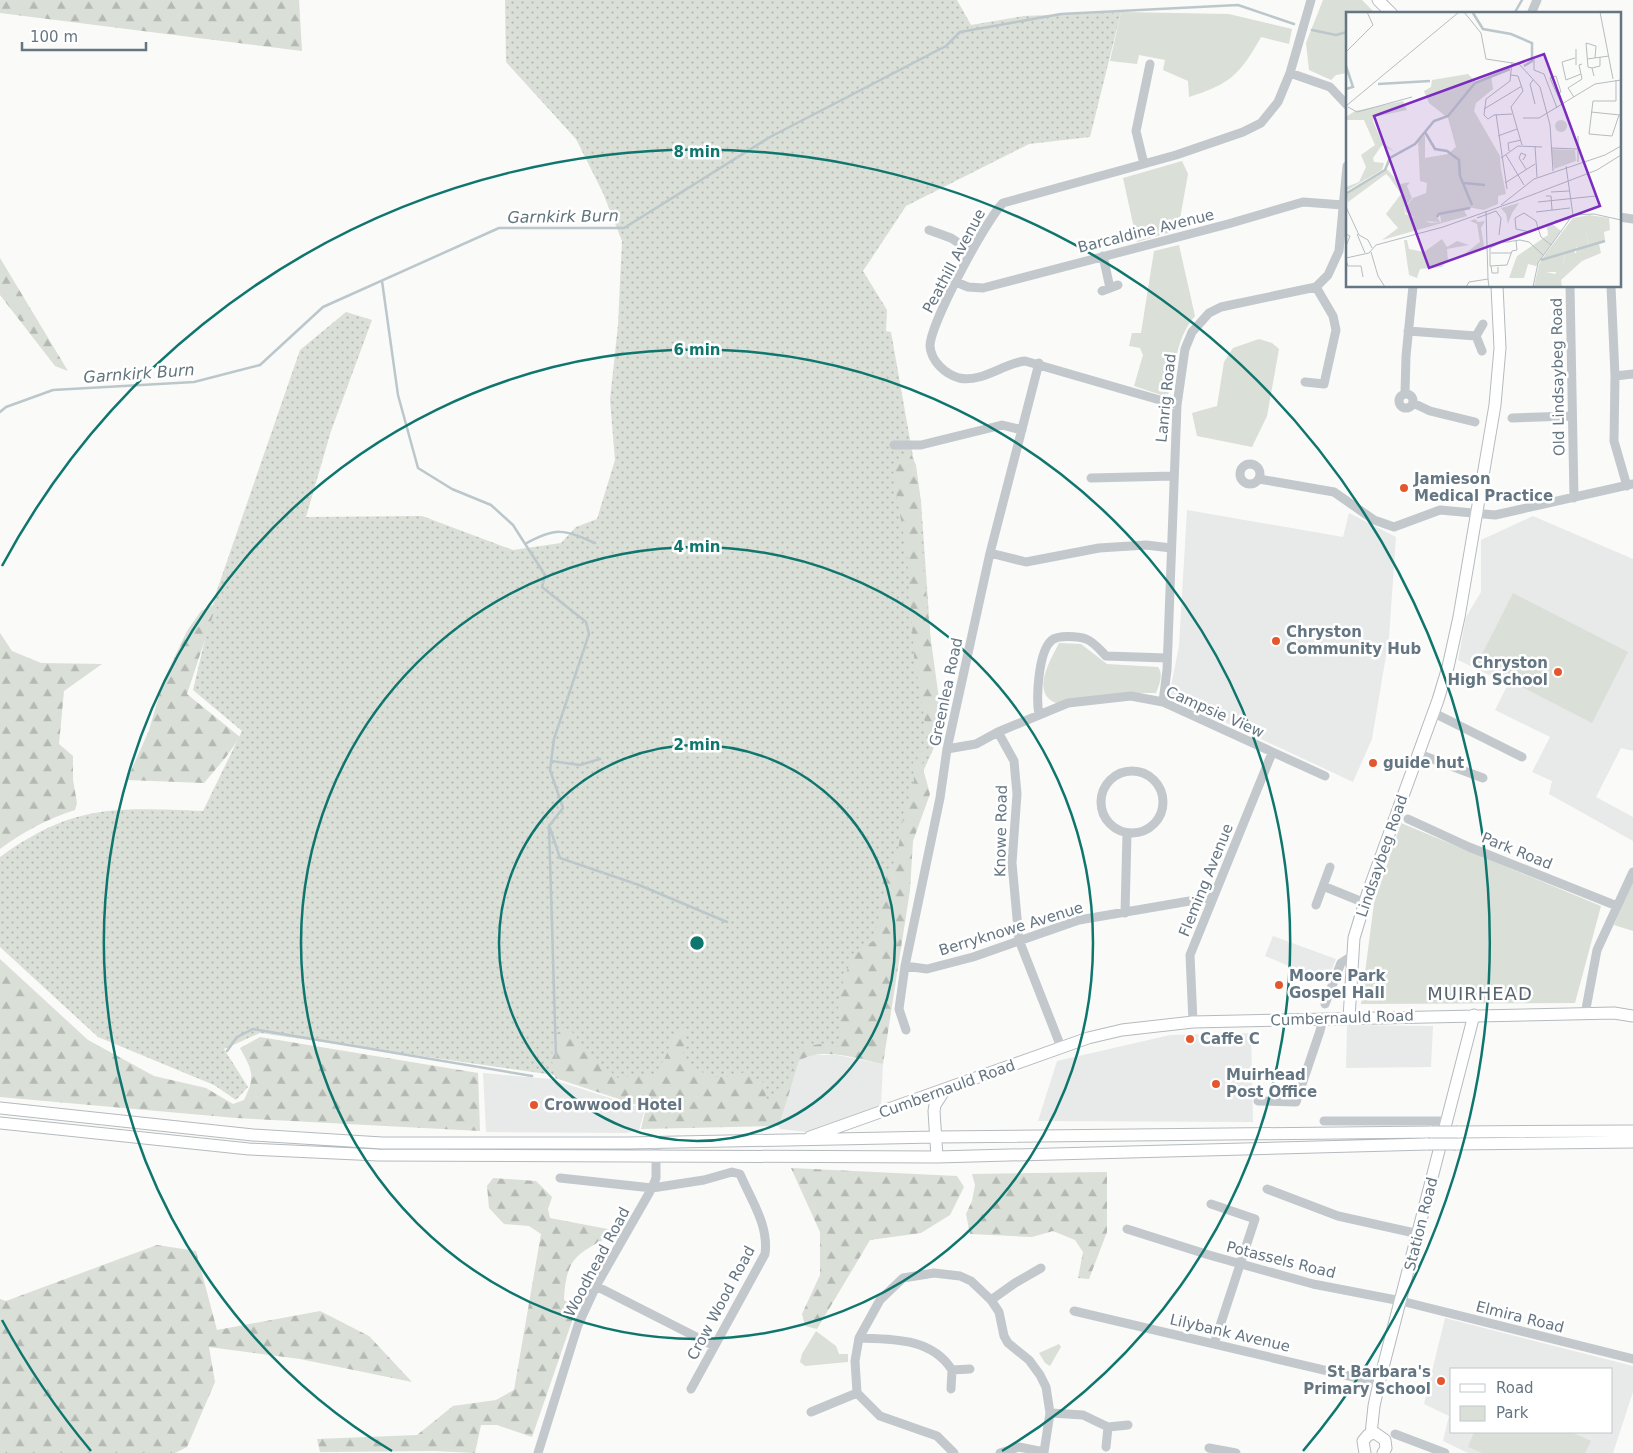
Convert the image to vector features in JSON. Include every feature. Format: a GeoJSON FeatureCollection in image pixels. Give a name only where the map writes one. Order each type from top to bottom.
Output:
{"type":"FeatureCollection","features":[{"type":"Feature","properties":{"kind":"main road"},"geometry":{"type":"LineString","coordinates":[[1378,0],[1390,12]]}},
{"type":"Feature","properties":{"kind":"main road","name":"Lindsaybeg Road"},"geometry":{"type":"LineString","coordinates":[[1349,1018],[1354,938],[1434,713],[1448,667],[1478,514],[1498,376],[1500,321],[1498,288]]}},
{"type":"Feature","properties":{"kind":"main road","name":"Cumbernauld Road"},"geometry":{"type":"LineString","coordinates":[[799,1141],[944,1091],[1061,1047],[1122,1030],[1193,1022],[1614,1013],[1633,1016]]}},
{"type":"Feature","properties":{"kind":"main road","name":"Station Road"},"geometry":{"type":"LineString","coordinates":[[1365,1453],[1363,1441],[1371,1434],[1379,1383],[1474,1015]]}},
{"type":"Feature","properties":{"kind":"main road"},"geometry":{"type":"LineString","coordinates":[[936,1157],[935,1105],[944,1091]]}},
{"type":"Feature","properties":{"kind":"main road"},"geometry":{"type":"LineString","coordinates":[[0,1108],[254,1135],[382,1143],[799,1141],[936,1137],[1633,1131]]}},
{"type":"Feature","properties":{"kind":"main road"},"geometry":{"type":"LineString","coordinates":[[0,1123],[250,1149],[378,1155],[936,1157],[1428,1144],[1594,1144],[1633,1142]]}},
{"type":"Feature","properties":{"kind":"main road"},"geometry":{"type":"LineString","coordinates":[[1371,1434],[1379,1434],[1385,1440],[1386,1448],[1383,1453]]}},
{"type":"Feature","properties":{"kind":"street","name":"Peathill Avenue"},"geometry":{"type":"LineString","coordinates":[[1176,405],[1039,363],[1025,361],[1011,362],[982,376],[960,378],[946,371],[933,358],[930,346],[934,328],[993,213],[1003,203],[1144,164],[1243,132],[1261,123],[1278,102],[1290,73],[1311,0]]}},
{"type":"Feature","properties":{"kind":"street"},"geometry":{"type":"LineString","coordinates":[[1532,12],[1537,0]]}},
{"type":"Feature","properties":{"kind":"street"},"geometry":{"type":"LineString","coordinates":[[1144,164],[1136,131],[1150,64]]}},
{"type":"Feature","properties":{"kind":"street"},"geometry":{"type":"LineString","coordinates":[[1290,73],[1330,86],[1346,104]]}},
{"type":"Feature","properties":{"kind":"street"},"geometry":{"type":"LineString","coordinates":[[1306,382],[1324,384],[1336,330],[1333,316],[1316,287],[1328,275],[1339,251],[1346,176]]}},
{"type":"Feature","properties":{"kind":"street","name":"Barcaldine Avenue"},"geometry":{"type":"LineString","coordinates":[[956,282],[968,287],[982,288],[1228,224],[1303,202],[1343,205]]}},
{"type":"Feature","properties":{"kind":"street"},"geometry":{"type":"LineString","coordinates":[[1620,217],[1633,218]]}},
{"type":"Feature","properties":{"kind":"street"},"geometry":{"type":"LineString","coordinates":[[929,230],[951,238],[972,252]]}},
{"type":"Feature","properties":{"kind":"street"},"geometry":{"type":"LineString","coordinates":[[1103,256],[1110,288]]}},
{"type":"Feature","properties":{"kind":"street","name":"Lanrig Road"},"geometry":{"type":"LineString","coordinates":[[1163,702],[1167,658],[1176,405],[1185,348],[1192,332],[1209,313],[1221,307],[1316,287]]}},
{"type":"Feature","properties":{"kind":"street"},"geometry":{"type":"LineString","coordinates":[[1413,288],[1408,331],[1406,393],[1399,399],[1401,406],[1409,407],[1413,403],[1430,411],[1475,422]]}},
{"type":"Feature","properties":{"kind":"street","name":"Old Lindsaybeg Road"},"geometry":{"type":"LineString","coordinates":[[1570,288],[1574,498]]}},
{"type":"Feature","properties":{"kind":"street"},"geometry":{"type":"LineString","coordinates":[[1259,478],[1334,492],[1374,520],[1394,527],[1440,510],[1495,515],[1630,485],[1614,441],[1615,376],[1612,288]]}},
{"type":"Feature","properties":{"kind":"street"},"geometry":{"type":"LineString","coordinates":[[1476,336],[1483,324]]}},
{"type":"Feature","properties":{"kind":"street"},"geometry":{"type":"LineString","coordinates":[[1408,331],[1476,336]]}},
{"type":"Feature","properties":{"kind":"street"},"geometry":{"type":"LineString","coordinates":[[1476,336],[1482,351]]}},
{"type":"Feature","properties":{"kind":"street","name":"Greenlea Road"},"geometry":{"type":"LineString","coordinates":[[906,1030],[899,1009],[905,966],[940,798],[947,749],[990,553],[1039,363]]}},
{"type":"Feature","properties":{"kind":"street"},"geometry":{"type":"LineString","coordinates":[[1615,376],[1633,374]]}},
{"type":"Feature","properties":{"kind":"street"},"geometry":{"type":"LineString","coordinates":[[1536,408],[1536,417]]}},
{"type":"Feature","properties":{"kind":"street"},"geometry":{"type":"LineString","coordinates":[[1512,418],[1572,416]]}},
{"type":"Feature","properties":{"kind":"street"},"geometry":{"type":"LineString","coordinates":[[894,445],[921,445],[1002,426],[1022,430]]}},
{"type":"Feature","properties":{"kind":"street"},"geometry":{"type":"LineString","coordinates":[[1091,478],[1174,476]]}},
{"type":"Feature","properties":{"kind":"street"},"geometry":{"type":"LineString","coordinates":[[990,553],[1026,562],[1099,548],[1146,545],[1171,548]]}},
{"type":"Feature","properties":{"kind":"street"},"geometry":{"type":"LineString","coordinates":[[1039,715],[1036,701],[1040,674],[1045,651],[1050,642],[1055,638],[1086,639],[1106,656],[1167,658]]}},
{"type":"Feature","properties":{"kind":"street","name":"Campsie View"},"geometry":{"type":"LineString","coordinates":[[947,749],[976,744],[998,732],[1068,703],[1131,696],[1163,702],[1325,776]]}},
{"type":"Feature","properties":{"kind":"street"},"geometry":{"type":"LineString","coordinates":[[1434,713],[1522,757]]}},
{"type":"Feature","properties":{"kind":"street","name":"Knowe Road"},"geometry":{"type":"LineString","coordinates":[[998,732],[1014,761],[1018,794],[1012,863],[1019,940],[1061,1047]]}},
{"type":"Feature","properties":{"kind":"street","name":"Fleming Avenue"},"geometry":{"type":"LineString","coordinates":[[1193,1022],[1190,955],[1272,752]]}},
{"type":"Feature","properties":{"kind":"street"},"geometry":{"type":"LineString","coordinates":[[1418,754],[1483,778]]}},
{"type":"Feature","properties":{"kind":"street"},"geometry":{"type":"LineString","coordinates":[[1134,771],[1150,776],[1161,789],[1164,800],[1162,812],[1157,821],[1147,830],[1127,833],[1116,829],[1108,822],[1103,814],[1101,798],[1104,787],[1112,778],[1122,772],[1134,771]]}},
{"type":"Feature","properties":{"kind":"street","name":"Park Road"},"geometry":{"type":"LineString","coordinates":[[1408,818],[1469,847],[1617,906]]}},
{"type":"Feature","properties":{"kind":"street"},"geometry":{"type":"LineString","coordinates":[[1125,913],[1127,833]]}},
{"type":"Feature","properties":{"kind":"street"},"geometry":{"type":"LineString","coordinates":[[1316,905],[1330,867]]}},
{"type":"Feature","properties":{"kind":"street"},"geometry":{"type":"LineString","coordinates":[[1585,1014],[1597,950],[1633,872]]}},
{"type":"Feature","properties":{"kind":"street"},"geometry":{"type":"LineString","coordinates":[[1323,886],[1365,903]]}},
{"type":"Feature","properties":{"kind":"street","name":"Berryknowe Avenue"},"geometry":{"type":"LineString","coordinates":[[905,966],[927,969],[973,957],[1079,920],[1214,897]]}},
{"type":"Feature","properties":{"kind":"street"},"geometry":{"type":"LineString","coordinates":[[1330,1000],[1341,963],[1352,956]]}},
{"type":"Feature","properties":{"kind":"street"},"geometry":{"type":"LineString","coordinates":[[1258,1101],[1296,1102],[1323,1019]]}},
{"type":"Feature","properties":{"kind":"street"},"geometry":{"type":"LineString","coordinates":[[1324,1121],[1447,1121]]}},
{"type":"Feature","properties":{"kind":"street","name":"Woodhead Road"},"geometry":{"type":"LineString","coordinates":[[538,1453],[578,1325],[596,1286],[656,1178],[656,1141]]}},
{"type":"Feature","properties":{"kind":"street","name":"Crow Wood Road"},"geometry":{"type":"LineString","coordinates":[[652,1188],[704,1180],[732,1172],[740,1174],[767,1240],[765,1254],[691,1389]]}},
{"type":"Feature","properties":{"kind":"street"},"geometry":{"type":"LineString","coordinates":[[560,1178],[652,1188]]}},
{"type":"Feature","properties":{"kind":"street"},"geometry":{"type":"LineString","coordinates":[[1268,1189],[1338,1216],[1419,1234]]}},
{"type":"Feature","properties":{"kind":"street"},"geometry":{"type":"LineString","coordinates":[[1211,1204],[1255,1219],[1214,1344]]}},
{"type":"Feature","properties":{"kind":"street","name":"Potassels Road"},"geometry":{"type":"LineString","coordinates":[[1127,1229],[1313,1284],[1401,1301]]}},
{"type":"Feature","properties":{"kind":"street"},"geometry":{"type":"LineString","coordinates":[[992,1300],[1015,1283],[1042,1268]]}},
{"type":"Feature","properties":{"kind":"street"},"geometry":{"type":"LineString","coordinates":[[954,1453],[936,1436],[880,1416],[857,1393],[855,1361],[860,1338],[880,1300],[903,1278],[934,1273],[960,1276],[971,1281],[992,1300],[999,1312],[1004,1336],[1008,1344],[1029,1360],[1040,1375],[1046,1386],[1050,1413],[1044,1452],[1019,1446],[1000,1453]]}},
{"type":"Feature","properties":{"kind":"street"},"geometry":{"type":"LineString","coordinates":[[596,1286],[714,1346]]}},
{"type":"Feature","properties":{"kind":"street","name":"Elmira Road"},"geometry":{"type":"LineString","coordinates":[[1401,1301],[1633,1359]]}},
{"type":"Feature","properties":{"kind":"street","name":"Lilybank Avenue"},"geometry":{"type":"LineString","coordinates":[[1074,1311],[1379,1383]]}},
{"type":"Feature","properties":{"kind":"street"},"geometry":{"type":"LineString","coordinates":[[860,1338],[901,1339],[933,1350],[952,1370],[951,1389]]}},
{"type":"Feature","properties":{"kind":"street"},"geometry":{"type":"LineString","coordinates":[[952,1370],[970,1368]]}},
{"type":"Feature","properties":{"kind":"street"},"geometry":{"type":"LineString","coordinates":[[811,1412],[857,1393]]}},
{"type":"Feature","properties":{"kind":"street"},"geometry":{"type":"LineString","coordinates":[[1050,1413],[1083,1415],[1108,1427],[1128,1425]]}},
{"type":"Feature","properties":{"kind":"street"},"geometry":{"type":"LineString","coordinates":[[1106,1447],[1108,1427]]}},
{"type":"Feature","properties":{"kind":"street"},"geometry":{"type":"LineString","coordinates":[[1395,1434],[1445,1453]]}},
{"type":"Feature","properties":{"kind":"street"},"geometry":{"type":"LineString","coordinates":[[1209,1448],[1236,1453]]}},
{"type":"Feature","properties":{"kind":"shaded area"},"geometry":{"type":"Polygon","coordinates":[[[1187,510],[1343,537],[1349,513],[1396,537],[1389,638],[1372,739],[1353,782],[1169,696],[1179,646],[1187,510]]]}},
{"type":"Feature","properties":{"kind":"shaded area","name":"Chryston High School"},"geometry":{"type":"Polygon","coordinates":[[[1533,516],[1633,559],[1633,751],[1621,748],[1596,797],[1633,817],[1633,841],[1549,794],[1552,781],[1532,772],[1550,737],[1495,710],[1508,684],[1458,660],[1466,617],[1481,592],[1481,540],[1533,516]]]}},
{"type":"Feature","properties":{"kind":"shaded area"},"geometry":{"type":"Polygon","coordinates":[[[1273,936],[1336,959],[1327,982],[1265,956],[1273,936]]]}},
{"type":"Feature","properties":{"kind":"shaded area"},"geometry":{"type":"Polygon","coordinates":[[[1347,1025],[1433,1026],[1431,1067],[1346,1068],[1347,1025]]]}},
{"type":"Feature","properties":{"kind":"shaded area"},"geometry":{"type":"Polygon","coordinates":[[[1251,1033],[1253,1122],[1038,1121],[1057,1061],[1170,1035],[1251,1033]]]}},
{"type":"Feature","properties":{"kind":"shaded area"},"geometry":{"type":"Polygon","coordinates":[[[809,1055],[837,1055],[883,1064],[881,1105],[807,1132],[780,1129],[779,1126],[799,1061],[809,1055]]]}},
{"type":"Feature","properties":{"kind":"shaded area"},"geometry":{"type":"Polygon","coordinates":[[[483,1073],[550,1079],[645,1109],[639,1130],[626,1133],[486,1132],[483,1073]]]}},
{"type":"Feature","properties":{"kind":"shaded area","name":"St Barbara's Primary School"},"geometry":{"type":"Polygon","coordinates":[[[1445,1318],[1633,1366],[1633,1392],[1613,1453],[1468,1453],[1443,1441],[1449,1416],[1424,1404],[1445,1318]]]}},
{"type":"Feature","properties":{"kind":"green space"},"geometry":{"type":"Polygon","coordinates":[[[0,0],[299,0],[302,51],[0,13],[0,0]]]}},
{"type":"Feature","properties":{"kind":"green space"},"geometry":{"type":"Polygon","coordinates":[[[505,0],[957,0],[971,25],[1024,16],[1121,12],[1090,137],[1029,144],[906,206],[863,271],[887,310],[886,331],[891,332],[921,502],[931,644],[942,730],[921,776],[887,929],[842,1050],[802,1052],[778,1112],[561,1076],[260,1033],[224,1049],[248,1087],[236,1100],[214,1085],[98,1037],[0,947],[0,857],[27,839],[74,818],[120,810],[203,811],[242,731],[193,690],[216,593],[300,350],[346,312],[372,320],[331,431],[306,517],[422,516],[513,550],[561,543],[576,527],[597,519],[615,460],[610,400],[618,325],[622,241],[603,193],[576,139],[506,62],[505,0]]]}},
{"type":"Feature","properties":{"kind":"green space"},"geometry":{"type":"Polygon","coordinates":[[[1323,0],[1362,0],[1374,12],[1346,12],[1346,73],[1336,75],[1331,80],[1309,70],[1306,43],[1323,0]]]}},
{"type":"Feature","properties":{"kind":"green space"},"geometry":{"type":"Polygon","coordinates":[[[1121,12],[1229,14],[1292,29],[1289,44],[1261,37],[1247,60],[1233,76],[1215,87],[1189,97],[1188,81],[1163,70],[1165,60],[1139,55],[1137,64],[1110,61],[1121,12]]]}},
{"type":"Feature","properties":{"kind":"green space"},"geometry":{"type":"Polygon","coordinates":[[[1182,161],[1188,174],[1178,230],[1137,242],[1123,178],[1182,161]]]}},
{"type":"Feature","properties":{"kind":"green space"},"geometry":{"type":"Polygon","coordinates":[[[1179,245],[1195,316],[1184,333],[1181,342],[1171,390],[1168,394],[1161,395],[1134,386],[1143,355],[1140,348],[1129,346],[1132,333],[1141,333],[1154,251],[1179,245]]]}},
{"type":"Feature","properties":{"kind":"green space"},"geometry":{"type":"Polygon","coordinates":[[[0,258],[68,371],[55,366],[0,295],[0,258]]]}},
{"type":"Feature","properties":{"kind":"green space"},"geometry":{"type":"Polygon","coordinates":[[[1259,339],[1272,343],[1279,349],[1267,416],[1252,447],[1197,436],[1192,413],[1217,406],[1224,362],[1233,348],[1259,339]]]}},
{"type":"Feature","properties":{"kind":"green space"},"geometry":{"type":"Polygon","coordinates":[[[911,454],[916,465],[921,502],[920,525],[930,634],[940,706],[934,731],[927,735],[914,656],[907,554],[893,475],[896,461],[911,454]]]}},
{"type":"Feature","properties":{"kind":"green space"},"geometry":{"type":"Polygon","coordinates":[[[1513,593],[1628,652],[1592,723],[1477,664],[1513,593]]]}},
{"type":"Feature","properties":{"kind":"green space"},"geometry":{"type":"Polygon","coordinates":[[[217,603],[187,694],[240,737],[204,783],[127,780],[149,730],[164,679],[187,631],[201,611],[217,603]]]}},
{"type":"Feature","properties":{"kind":"green space"},"geometry":{"type":"Polygon","coordinates":[[[0,633],[12,651],[41,663],[102,664],[64,691],[59,744],[73,756],[73,780],[77,803],[75,810],[36,826],[0,849],[0,633]]]}},
{"type":"Feature","properties":{"kind":"green space"},"geometry":{"type":"Polygon","coordinates":[[[1059,643],[1081,644],[1107,664],[1158,667],[1161,677],[1156,693],[1128,693],[1056,703],[1048,698],[1044,692],[1043,684],[1048,666],[1059,643]]]}},
{"type":"Feature","properties":{"kind":"green space"},"geometry":{"type":"Polygon","coordinates":[[[926,748],[922,765],[930,794],[913,841],[910,890],[883,1064],[829,1054],[818,1054],[799,1061],[779,1126],[641,1129],[646,1108],[555,1078],[552,1061],[553,1036],[563,1029],[572,1032],[593,1057],[618,1078],[655,1074],[665,1058],[673,1038],[686,1028],[683,1054],[690,1062],[711,1076],[726,1077],[745,1072],[764,1083],[767,1104],[784,1086],[795,1063],[799,1047],[821,1044],[838,1047],[841,1032],[838,1003],[842,986],[848,967],[856,952],[874,941],[884,891],[877,879],[888,877],[898,851],[904,811],[914,783],[913,761],[926,748]]]}},
{"type":"Feature","properties":{"kind":"green space"},"geometry":{"type":"Polygon","coordinates":[[[1401,823],[1601,906],[1575,1003],[1361,1004],[1374,903],[1401,823]]]}},
{"type":"Feature","properties":{"kind":"green space"},"geometry":{"type":"Polygon","coordinates":[[[1633,879],[1633,931],[1614,925],[1633,879]]]}},
{"type":"Feature","properties":{"kind":"green space"},"geometry":{"type":"Polygon","coordinates":[[[0,959],[88,1040],[154,1076],[206,1088],[233,1104],[244,1100],[250,1085],[251,1073],[240,1048],[260,1037],[478,1073],[480,1131],[236,1118],[0,1097],[0,959]]]}},
{"type":"Feature","properties":{"kind":"green space"},"geometry":{"type":"Polygon","coordinates":[[[791,1168],[957,1176],[964,1187],[950,1215],[921,1233],[870,1240],[817,1329],[805,1326],[802,1314],[820,1275],[820,1232],[791,1168]]]}},
{"type":"Feature","properties":{"kind":"green space"},"geometry":{"type":"Polygon","coordinates":[[[1107,1172],[1107,1232],[1089,1279],[1078,1278],[1083,1252],[1075,1240],[1053,1231],[1032,1237],[970,1234],[966,1214],[972,1201],[975,1185],[972,1174],[1107,1172]]]}},
{"type":"Feature","properties":{"kind":"green space"},"geometry":{"type":"Polygon","coordinates":[[[493,1178],[536,1181],[552,1197],[548,1209],[550,1218],[618,1231],[585,1250],[572,1263],[568,1272],[564,1300],[577,1307],[532,1437],[497,1425],[481,1425],[475,1453],[435,1451],[320,1452],[317,1439],[417,1435],[453,1406],[496,1400],[514,1390],[541,1234],[529,1226],[504,1224],[489,1208],[487,1186],[493,1178]]]}},
{"type":"Feature","properties":{"kind":"green space"},"geometry":{"type":"Polygon","coordinates":[[[157,1245],[196,1251],[217,1330],[320,1311],[369,1336],[412,1382],[300,1359],[209,1347],[215,1382],[187,1447],[175,1453],[0,1453],[0,1299],[6,1301],[157,1245]]]}},
{"type":"Feature","properties":{"kind":"green space"},"geometry":{"type":"Polygon","coordinates":[[[816,1331],[836,1346],[839,1354],[848,1354],[848,1362],[805,1366],[800,1362],[802,1354],[816,1331]]]}},
{"type":"Feature","properties":{"kind":"green space"},"geometry":{"type":"Polygon","coordinates":[[[1059,1344],[1061,1347],[1050,1366],[1045,1363],[1039,1353],[1059,1344]]]}},
{"type":"Feature","properties":{"kind":"green space"},"geometry":{"type":"Polygon","coordinates":[[[1474,1433],[1573,1433],[1591,1441],[1585,1453],[1482,1453],[1468,1447],[1474,1433]]]}},
{"type":"Feature","properties":{"kind":"waterway","name":"Garnkirk Burn"},"geometry":{"type":"LineString","coordinates":[[1515,12],[1522,0]]}},
{"type":"Feature","properties":{"kind":"waterway","name":"Garnkirk Burn"},"geometry":{"type":"LineString","coordinates":[[0,412],[6,407],[53,390],[194,382],[260,365],[323,307],[499,228],[624,228],[770,137],[946,46],[960,32],[1061,14],[1238,5],[1294,24]]}},
{"type":"Feature","properties":{"kind":"waterway","name":"Garnkirk Burn"},"geometry":{"type":"LineString","coordinates":[[1312,30],[1336,35],[1346,32]]}},
{"type":"Feature","properties":{"kind":"waterway"},"geometry":{"type":"LineString","coordinates":[[382,281],[398,395],[418,468],[452,489],[491,505],[513,525],[545,575],[542,587],[586,622],[589,634],[554,739],[550,770],[563,808],[549,826],[556,1057]]}},
{"type":"Feature","properties":{"kind":"waterway"},"geometry":{"type":"LineString","coordinates":[[525,544],[545,535],[560,532],[575,535],[595,543]]}},
{"type":"Feature","properties":{"kind":"waterway"},"geometry":{"type":"LineString","coordinates":[[551,761],[580,765],[600,759]]}},
{"type":"Feature","properties":{"kind":"waterway"},"geometry":{"type":"LineString","coordinates":[[550,828],[560,858],[639,885],[727,922]]}},
{"type":"Feature","properties":{"kind":"waterway"},"geometry":{"type":"LineString","coordinates":[[227,1051],[237,1037],[253,1029],[532,1076]]}},
{"type":"Feature","properties":{"kind":"place","name":"Jamieson Medical Practice"},"geometry":{"type":"Point","coordinates":[1404,488]}},
{"type":"Feature","properties":{"kind":"place","name":"Chryston Community Hub"},"geometry":{"type":"Point","coordinates":[1276,641]}},
{"type":"Feature","properties":{"kind":"place","name":"Chryston High School"},"geometry":{"type":"Point","coordinates":[1558,672]}},
{"type":"Feature","properties":{"kind":"place","name":"guide hut"},"geometry":{"type":"Point","coordinates":[1373,763]}},
{"type":"Feature","properties":{"kind":"place","name":"Moore Park Gospel Hall"},"geometry":{"type":"Point","coordinates":[1279,985]}},
{"type":"Feature","properties":{"kind":"place","name":"Caffe C"},"geometry":{"type":"Point","coordinates":[1190,1039]}},
{"type":"Feature","properties":{"kind":"place","name":"Muirhead Post Office"},"geometry":{"type":"Point","coordinates":[1216,1084]}},
{"type":"Feature","properties":{"kind":"place","name":"Crowwood Hotel"},"geometry":{"type":"Point","coordinates":[534,1105]}},
{"type":"Feature","properties":{"kind":"place","name":"St Barbara's Primary School"},"geometry":{"type":"Point","coordinates":[1441,1381]}},
{"type":"Feature","properties":{"kind":"district","name":"MUIRHEAD"},"geometry":{"type":"Point","coordinates":[1480,994]}}]}
